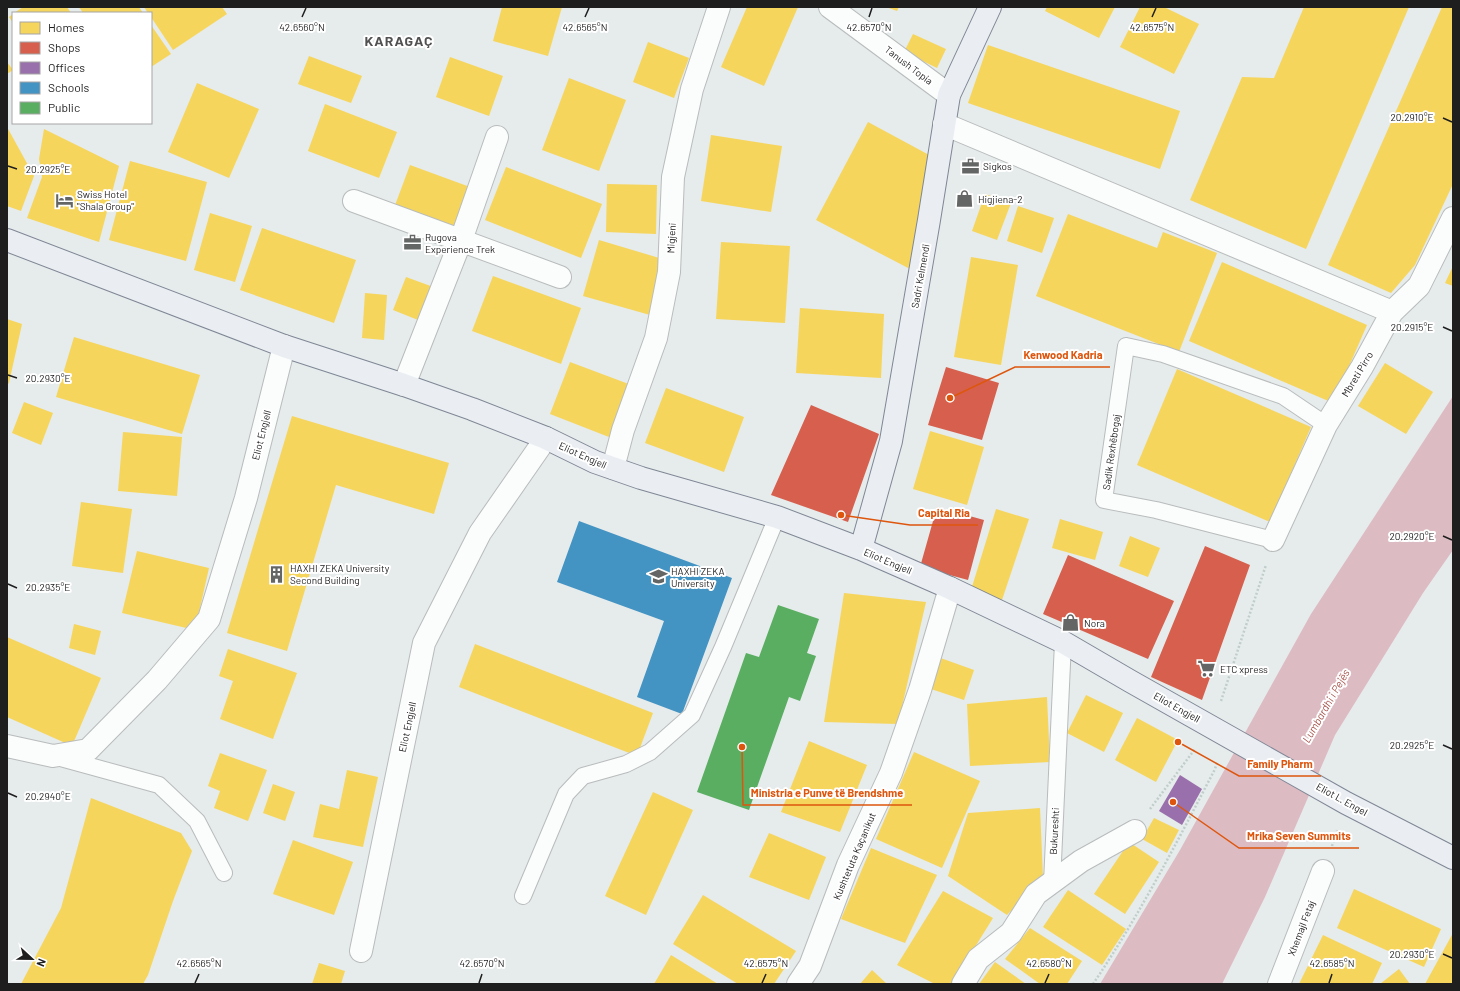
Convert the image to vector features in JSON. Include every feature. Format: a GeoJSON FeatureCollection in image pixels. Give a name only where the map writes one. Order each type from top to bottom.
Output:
{"type":"FeatureCollection","features":[{"type":"Feature","properties":{"kind":"main road","name":"Sadri Kelmendi"},"geometry":{"type":"LineString","coordinates":[[861,549],[892,441],[948,95],[990,7]]}},
{"type":"Feature","properties":{"kind":"main road","name":"Eliot Engjell"},"geometry":{"type":"LineString","coordinates":[[7,240],[284,346],[404,385],[546,438],[595,462],[641,478],[777,517],[861,549],[950,588],[1064,642],[1130,681],[1224,733]]}},
{"type":"Feature","properties":{"kind":"main road","name":"Eliot L. Engel"},"geometry":{"type":"LineString","coordinates":[[1224,733],[1346,803],[1453,858]]}},
{"type":"Feature","properties":{"kind":"street","name":"Migjeni"},"geometry":{"type":"LineString","coordinates":[[613,468],[630,411],[656,338],[669,272],[673,177],[692,90],[719,7]]}},
{"type":"Feature","properties":{"kind":"street","name":"Tanush Topia"},"geometry":{"type":"LineString","coordinates":[[830,7],[948,95]]}},
{"type":"Feature","properties":{"kind":"street"},"geometry":{"type":"LineString","coordinates":[[944,124],[1392,312]]}},
{"type":"Feature","properties":{"kind":"street"},"geometry":{"type":"LineString","coordinates":[[404,385],[461,240],[497,137]]}},
{"type":"Feature","properties":{"kind":"street"},"geometry":{"type":"LineString","coordinates":[[354,201],[560,277]]}},
{"type":"Feature","properties":{"kind":"street","name":"Mbreti Pirro"},"geometry":{"type":"LineString","coordinates":[[1273,540],[1326,425],[1362,367],[1392,312],[1419,286],[1453,218]]}},
{"type":"Feature","properties":{"kind":"street","name":"Eliot Engjell"},"geometry":{"type":"LineString","coordinates":[[7,746],[53,756],[88,750],[157,680],[209,618],[246,498],[284,346]]}},
{"type":"Feature","properties":{"kind":"street","name":"Eliot Engjell"},"geometry":{"type":"LineString","coordinates":[[361,950],[424,643],[480,533],[546,438]]}},
{"type":"Feature","properties":{"kind":"street","name":"Kushtetuta Kaçanikut"},"geometry":{"type":"LineString","coordinates":[[798,984],[810,966],[848,865],[891,773],[920,690],[950,588]]}},
{"type":"Feature","properties":{"kind":"street"},"geometry":{"type":"LineString","coordinates":[[963,984],[978,959],[1011,933],[1036,894],[1081,862],[1135,830]]}},
{"type":"Feature","properties":{"kind":"street","name":"Xhemajl Fetaj"},"geometry":{"type":"LineString","coordinates":[[1279,984],[1323,871]]}},
{"type":"Feature","properties":{"kind":"lane","name":"Sadik Rexhëbogaj"},"geometry":{"type":"LineString","coordinates":[[1273,540],[1156,510],[1104,500],[1126,346],[1163,354],[1283,396],[1326,425]]}},
{"type":"Feature","properties":{"kind":"lane"},"geometry":{"type":"LineString","coordinates":[[523,896],[566,794],[583,776],[626,764],[650,752],[692,715],[723,647],[777,517]]}},
{"type":"Feature","properties":{"kind":"lane","name":"Bukureshti"},"geometry":{"type":"LineString","coordinates":[[1052,883],[1064,642]]}},
{"type":"Feature","properties":{"kind":"lane"},"geometry":{"type":"LineString","coordinates":[[53,756],[159,785],[197,820],[224,873]]}},
{"type":"Feature","properties":{"kind":"path"},"geometry":{"type":"LineString","coordinates":[[1093,984],[1118,947],[1171,854],[1214,771],[1260,583],[1273,540]]}},
{"type":"Feature","properties":{"kind":"path","name":"Eliot Engjell"},"geometry":{"type":"LineString","coordinates":[[1135,830],[1175,775],[1224,733]]}},
{"type":"Feature","properties":{"kind":"path"},"geometry":{"type":"LineString","coordinates":[[1323,871],[1346,803]]}},
{"type":"Feature","properties":{"kind":"water","name":"Lumbardhi i Pejës"},"geometry":{"type":"Polygon","coordinates":[[[1453,396],[1453,550],[1423,593],[1335,735],[1265,897],[1222,984],[1100,984],[1180,850],[1311,614],[1453,396]]]}},
{"type":"Feature","properties":{"kind":"building: Homes"},"geometry":{"type":"Polygon","coordinates":[[[23,7],[67,7],[70,12],[16,12],[23,7]]]}},
{"type":"Feature","properties":{"kind":"building: Homes"},"geometry":{"type":"Polygon","coordinates":[[[79,7],[139,7],[142,12],[82,12],[79,7]]]}},
{"type":"Feature","properties":{"kind":"building: Homes"},"geometry":{"type":"Polygon","coordinates":[[[144,7],[222,7],[227,14],[173,50],[152,18],[152,12],[147,12],[144,7]]]}},
{"type":"Feature","properties":{"kind":"building: Homes"},"geometry":{"type":"Polygon","coordinates":[[[502,7],[562,7],[548,56],[493,41],[502,7]]]}},
{"type":"Feature","properties":{"kind":"building: Homes"},"geometry":{"type":"Polygon","coordinates":[[[747,7],[798,7],[764,86],[721,67],[747,7]]]}},
{"type":"Feature","properties":{"kind":"building: Homes"},"geometry":{"type":"Polygon","coordinates":[[[886,7],[899,7],[897,11],[886,7]]]}},
{"type":"Feature","properties":{"kind":"building: Homes"},"geometry":{"type":"Polygon","coordinates":[[[1047,7],[1115,7],[1099,38],[1045,11],[1047,7]]]}},
{"type":"Feature","properties":{"kind":"building: Homes"},"geometry":{"type":"Polygon","coordinates":[[[1140,7],[1164,7],[1199,24],[1174,74],[1120,47],[1140,7]]]}},
{"type":"Feature","properties":{"kind":"building: Homes"},"geometry":{"type":"Polygon","coordinates":[[[1304,7],[1409,7],[1306,249],[1190,200],[1242,77],[1274,78],[1304,7]]]}},
{"type":"Feature","properties":{"kind":"building: Homes"},"geometry":{"type":"Polygon","coordinates":[[[1442,7],[1453,7],[1453,184],[1415,265],[1391,293],[1328,265],[1442,7]]]}},
{"type":"Feature","properties":{"kind":"building: Homes"},"geometry":{"type":"Polygon","coordinates":[[[12,15],[12,22],[9,17],[12,15]]]}},
{"type":"Feature","properties":{"kind":"building: Homes"},"geometry":{"type":"Polygon","coordinates":[[[152,26],[171,54],[152,66],[152,26]]]}},
{"type":"Feature","properties":{"kind":"building: Homes"},"geometry":{"type":"Polygon","coordinates":[[[913,34],[946,49],[937,68],[904,52],[913,34]]]}},
{"type":"Feature","properties":{"kind":"building: Homes"},"geometry":{"type":"Polygon","coordinates":[[[648,42],[689,58],[674,98],[633,82],[648,42]]]}},
{"type":"Feature","properties":{"kind":"building: Homes"},"geometry":{"type":"Polygon","coordinates":[[[988,45],[1180,111],[1160,169],[968,103],[988,45]]]}},
{"type":"Feature","properties":{"kind":"building: Homes"},"geometry":{"type":"Polygon","coordinates":[[[309,56],[362,76],[351,103],[298,84],[309,56]]]}},
{"type":"Feature","properties":{"kind":"building: Homes"},"geometry":{"type":"Polygon","coordinates":[[[450,57],[503,76],[489,116],[436,97],[450,57]]]}},
{"type":"Feature","properties":{"kind":"building: Homes"},"geometry":{"type":"Polygon","coordinates":[[[7,62],[12,71],[7,74],[7,62]]]}},
{"type":"Feature","properties":{"kind":"building: Homes"},"geometry":{"type":"Polygon","coordinates":[[[569,78],[626,100],[599,171],[542,150],[569,78]]]}},
{"type":"Feature","properties":{"kind":"building: Homes"},"geometry":{"type":"Polygon","coordinates":[[[197,83],[259,109],[229,178],[168,152],[197,83]]]}},
{"type":"Feature","properties":{"kind":"building: Homes"},"geometry":{"type":"Polygon","coordinates":[[[325,104],[397,132],[379,178],[308,151],[325,104]]]}},
{"type":"Feature","properties":{"kind":"building: Homes"},"geometry":{"type":"Polygon","coordinates":[[[868,122],[931,156],[910,269],[816,220],[868,122]]]}},
{"type":"Feature","properties":{"kind":"building: Homes"},"geometry":{"type":"Polygon","coordinates":[[[7,127],[34,176],[21,211],[7,206],[7,127]]]}},
{"type":"Feature","properties":{"kind":"building: Homes"},"geometry":{"type":"Polygon","coordinates":[[[44,129],[119,166],[99,242],[27,218],[42,177],[39,159],[44,129]]]}},
{"type":"Feature","properties":{"kind":"building: Homes"},"geometry":{"type":"Polygon","coordinates":[[[711,135],[782,146],[771,212],[701,201],[711,135]]]}},
{"type":"Feature","properties":{"kind":"building: Homes"},"geometry":{"type":"Polygon","coordinates":[[[130,161],[207,182],[186,261],[109,240],[130,161]]]}},
{"type":"Feature","properties":{"kind":"building: Homes"},"geometry":{"type":"Polygon","coordinates":[[[410,165],[470,187],[454,230],[394,208],[410,165]]]}},
{"type":"Feature","properties":{"kind":"building: Homes"},"geometry":{"type":"Polygon","coordinates":[[[506,167],[602,204],[581,258],[485,220],[506,167]]]}},
{"type":"Feature","properties":{"kind":"building: Homes"},"geometry":{"type":"Polygon","coordinates":[[[607,184],[657,185],[656,234],[606,232],[607,184]]]}},
{"type":"Feature","properties":{"kind":"building: Homes"},"geometry":{"type":"Polygon","coordinates":[[[985,194],[1011,203],[997,240],[972,231],[985,194]]]}},
{"type":"Feature","properties":{"kind":"building: Homes"},"geometry":{"type":"Polygon","coordinates":[[[1018,206],[1054,218],[1042,253],[1007,241],[1018,206]]]}},
{"type":"Feature","properties":{"kind":"building: Homes"},"geometry":{"type":"Polygon","coordinates":[[[210,213],[252,226],[235,282],[194,270],[210,213]]]}},
{"type":"Feature","properties":{"kind":"building: Homes"},"geometry":{"type":"Polygon","coordinates":[[[1068,214],[1157,248],[1163,232],[1217,253],[1179,352],[1036,296],[1068,214]]]}},
{"type":"Feature","properties":{"kind":"building: Homes"},"geometry":{"type":"Polygon","coordinates":[[[262,228],[356,260],[334,323],[240,290],[262,228]]]}},
{"type":"Feature","properties":{"kind":"building: Homes"},"geometry":{"type":"Polygon","coordinates":[[[599,240],[666,260],[650,315],[583,296],[599,240]]]}},
{"type":"Feature","properties":{"kind":"building: Homes"},"geometry":{"type":"Polygon","coordinates":[[[721,242],[790,246],[785,323],[716,319],[721,242]]]}},
{"type":"Feature","properties":{"kind":"building: Homes"},"geometry":{"type":"Polygon","coordinates":[[[971,257],[1018,265],[1001,365],[954,357],[971,257]]]}},
{"type":"Feature","properties":{"kind":"building: Homes"},"geometry":{"type":"Polygon","coordinates":[[[1222,262],[1367,325],[1333,403],[1189,341],[1222,262]]]}},
{"type":"Feature","properties":{"kind":"building: Homes"},"geometry":{"type":"Polygon","coordinates":[[[1453,266],[1453,286],[1445,283],[1453,266]]]}},
{"type":"Feature","properties":{"kind":"building: Homes"},"geometry":{"type":"Polygon","coordinates":[[[493,276],[581,308],[561,364],[472,331],[493,276]]]}},
{"type":"Feature","properties":{"kind":"building: Homes"},"geometry":{"type":"Polygon","coordinates":[[[406,277],[436,288],[423,322],[393,310],[406,277]]]}},
{"type":"Feature","properties":{"kind":"building: Homes"},"geometry":{"type":"Polygon","coordinates":[[[365,293],[387,295],[384,340],[362,338],[365,293]]]}},
{"type":"Feature","properties":{"kind":"building: Homes"},"geometry":{"type":"Polygon","coordinates":[[[800,308],[884,314],[881,378],[796,373],[800,308]]]}},
{"type":"Feature","properties":{"kind":"building: Homes"},"geometry":{"type":"Polygon","coordinates":[[[7,319],[22,324],[9,383],[7,385],[7,319]]]}},
{"type":"Feature","properties":{"kind":"building: Homes"},"geometry":{"type":"Polygon","coordinates":[[[74,337],[200,375],[182,434],[56,397],[74,337]]]}},
{"type":"Feature","properties":{"kind":"building: Homes"},"geometry":{"type":"Polygon","coordinates":[[[570,362],[634,386],[614,439],[550,414],[570,362]]]}},
{"type":"Feature","properties":{"kind":"building: Homes"},"geometry":{"type":"Polygon","coordinates":[[[1385,363],[1433,392],[1406,434],[1358,406],[1385,363]]]}},
{"type":"Feature","properties":{"kind":"building: Homes"},"geometry":{"type":"Polygon","coordinates":[[[1177,369],[1311,427],[1270,522],[1137,465],[1177,369]]]}},
{"type":"Feature","properties":{"kind":"building: Homes"},"geometry":{"type":"Polygon","coordinates":[[[666,388],[744,417],[724,472],[645,443],[666,388]]]}},
{"type":"Feature","properties":{"kind":"building: Homes"},"geometry":{"type":"Polygon","coordinates":[[[24,402],[53,413],[41,445],[12,433],[24,402]]]}},
{"type":"Feature","properties":{"kind":"building: Homes","name":"HAXHI ZEKA University Second Building"},"geometry":{"type":"Polygon","coordinates":[[[292,416],[449,463],[434,514],[336,485],[287,651],[227,633],[292,416]]]}},
{"type":"Feature","properties":{"kind":"building: Homes"},"geometry":{"type":"Polygon","coordinates":[[[930,431],[984,447],[967,505],[913,489],[930,431]]]}},
{"type":"Feature","properties":{"kind":"building: Homes"},"geometry":{"type":"Polygon","coordinates":[[[123,432],[182,437],[177,496],[118,491],[123,432]]]}},
{"type":"Feature","properties":{"kind":"building: Homes"},"geometry":{"type":"Polygon","coordinates":[[[81,502],[132,509],[123,573],[72,566],[81,502]]]}},
{"type":"Feature","properties":{"kind":"building: Homes"},"geometry":{"type":"Polygon","coordinates":[[[996,509],[1029,519],[1002,600],[971,590],[996,509]]]}},
{"type":"Feature","properties":{"kind":"building: Homes"},"geometry":{"type":"Polygon","coordinates":[[[1060,519],[1103,532],[1095,560],[1052,548],[1060,519]]]}},
{"type":"Feature","properties":{"kind":"building: Homes"},"geometry":{"type":"Polygon","coordinates":[[[1130,536],[1160,548],[1148,577],[1119,566],[1130,536]]]}},
{"type":"Feature","properties":{"kind":"building: Homes"},"geometry":{"type":"Polygon","coordinates":[[[137,551],[209,568],[195,630],[122,613],[137,551]]]}},
{"type":"Feature","properties":{"kind":"building: Homes"},"geometry":{"type":"Polygon","coordinates":[[[844,593],[926,602],[898,724],[824,722],[844,593]]]}},
{"type":"Feature","properties":{"kind":"building: Homes"},"geometry":{"type":"Polygon","coordinates":[[[74,624],[101,631],[95,655],[69,648],[74,624]]]}},
{"type":"Feature","properties":{"kind":"building: Homes"},"geometry":{"type":"Polygon","coordinates":[[[7,637],[101,678],[72,746],[7,717],[7,637]]]}},
{"type":"Feature","properties":{"kind":"building: Homes"},"geometry":{"type":"Polygon","coordinates":[[[475,644],[653,713],[637,756],[459,687],[475,644]]]}},
{"type":"Feature","properties":{"kind":"building: Homes"},"geometry":{"type":"Polygon","coordinates":[[[228,649],[297,673],[273,739],[220,719],[233,681],[219,676],[228,649]]]}},
{"type":"Feature","properties":{"kind":"building: Homes"},"geometry":{"type":"Polygon","coordinates":[[[935,656],[974,670],[964,700],[925,687],[935,656]]]}},
{"type":"Feature","properties":{"kind":"building: Homes"},"geometry":{"type":"Polygon","coordinates":[[[1086,695],[1123,713],[1104,752],[1067,733],[1086,695]]]}},
{"type":"Feature","properties":{"kind":"building: Homes"},"geometry":{"type":"Polygon","coordinates":[[[1047,697],[1050,762],[970,766],[967,704],[1047,697]]]}},
{"type":"Feature","properties":{"kind":"building: Homes"},"geometry":{"type":"Polygon","coordinates":[[[1137,718],[1178,740],[1156,782],[1115,760],[1137,718]]]}},
{"type":"Feature","properties":{"kind":"building: Homes"},"geometry":{"type":"Polygon","coordinates":[[[809,741],[867,765],[840,832],[781,812],[809,741]]]}},
{"type":"Feature","properties":{"kind":"building: Homes"},"geometry":{"type":"Polygon","coordinates":[[[914,752],[980,781],[942,868],[876,839],[914,752]]]}},
{"type":"Feature","properties":{"kind":"building: Homes"},"geometry":{"type":"Polygon","coordinates":[[[220,753],[267,770],[248,821],[214,808],[220,791],[208,786],[220,753]]]}},
{"type":"Feature","properties":{"kind":"building: Homes"},"geometry":{"type":"Polygon","coordinates":[[[347,770],[378,777],[363,847],[313,837],[320,804],[339,809],[347,770]]]}},
{"type":"Feature","properties":{"kind":"building: Homes"},"geometry":{"type":"Polygon","coordinates":[[[273,784],[295,792],[285,821],[263,813],[273,784]]]}},
{"type":"Feature","properties":{"kind":"building: Homes"},"geometry":{"type":"Polygon","coordinates":[[[653,792],[693,810],[646,915],[605,896],[653,792]]]}},
{"type":"Feature","properties":{"kind":"building: Homes"},"geometry":{"type":"Polygon","coordinates":[[[91,798],[181,833],[192,851],[148,975],[143,984],[21,984],[61,908],[91,798]]]}},
{"type":"Feature","properties":{"kind":"building: Homes"},"geometry":{"type":"Polygon","coordinates":[[[1040,808],[1043,877],[1007,915],[948,876],[968,813],[1040,808]]]}},
{"type":"Feature","properties":{"kind":"building: Homes"},"geometry":{"type":"Polygon","coordinates":[[[1154,818],[1179,830],[1167,853],[1142,839],[1154,818]]]}},
{"type":"Feature","properties":{"kind":"building: Homes"},"geometry":{"type":"Polygon","coordinates":[[[769,833],[826,857],[809,900],[749,877],[769,833]]]}},
{"type":"Feature","properties":{"kind":"building: Homes"},"geometry":{"type":"Polygon","coordinates":[[[293,840],[353,862],[334,915],[273,894],[293,840]]]}},
{"type":"Feature","properties":{"kind":"building: Homes"},"geometry":{"type":"Polygon","coordinates":[[[1129,842],[1159,862],[1125,914],[1094,894],[1129,842]]]}},
{"type":"Feature","properties":{"kind":"building: Homes"},"geometry":{"type":"Polygon","coordinates":[[[871,848],[937,875],[905,943],[841,919],[871,848]]]}},
{"type":"Feature","properties":{"kind":"building: Homes"},"geometry":{"type":"Polygon","coordinates":[[[1354,889],[1441,929],[1424,967],[1337,928],[1354,889]]]}},
{"type":"Feature","properties":{"kind":"building: Homes"},"geometry":{"type":"Polygon","coordinates":[[[1068,890],[1126,929],[1102,965],[1043,927],[1068,890]]]}},
{"type":"Feature","properties":{"kind":"building: Homes"},"geometry":{"type":"Polygon","coordinates":[[[943,891],[993,918],[952,984],[935,984],[897,965],[943,891]]]}},
{"type":"Feature","properties":{"kind":"building: Homes"},"geometry":{"type":"Polygon","coordinates":[[[703,895],[796,951],[774,984],[738,984],[673,944],[703,895]]]}},
{"type":"Feature","properties":{"kind":"building: Homes"},"geometry":{"type":"Polygon","coordinates":[[[1030,928],[1082,961],[1067,984],[1040,984],[1005,959],[1030,928]]]}},
{"type":"Feature","properties":{"kind":"building: Homes"},"geometry":{"type":"Polygon","coordinates":[[[1453,933],[1453,984],[1425,984],[1453,933]]]}},
{"type":"Feature","properties":{"kind":"building: Homes"},"geometry":{"type":"Polygon","coordinates":[[[1323,935],[1382,963],[1372,984],[1299,984],[1323,935]]]}},
{"type":"Feature","properties":{"kind":"building: Homes"},"geometry":{"type":"Polygon","coordinates":[[[671,955],[718,984],[654,984],[671,955]]]}},
{"type":"Feature","properties":{"kind":"building: Homes"},"geometry":{"type":"Polygon","coordinates":[[[995,962],[1026,984],[979,984],[995,962]]]}},
{"type":"Feature","properties":{"kind":"building: Homes"},"geometry":{"type":"Polygon","coordinates":[[[319,963],[345,971],[341,984],[312,984],[319,963]]]}},
{"type":"Feature","properties":{"kind":"building: Homes"},"geometry":{"type":"Polygon","coordinates":[[[1399,969],[1410,984],[1380,984],[1399,969]]]}},
{"type":"Feature","properties":{"kind":"building: Homes"},"geometry":{"type":"Polygon","coordinates":[[[872,970],[887,984],[860,984],[872,970]]]}},
{"type":"Feature","properties":{"kind":"building: Shops"},"geometry":{"type":"Polygon","coordinates":[[[946,367],[999,383],[982,440],[928,425],[946,367]]]}},
{"type":"Feature","properties":{"kind":"building: Shops"},"geometry":{"type":"Polygon","coordinates":[[[811,405],[879,434],[848,522],[771,495],[811,405]]]}},
{"type":"Feature","properties":{"kind":"building: Shops"},"geometry":{"type":"Polygon","coordinates":[[[937,507],[984,520],[968,580],[920,567],[937,507]]]}},
{"type":"Feature","properties":{"kind":"building: Shops"},"geometry":{"type":"Polygon","coordinates":[[[1205,546],[1250,565],[1202,700],[1151,677],[1205,546]]]}},
{"type":"Feature","properties":{"kind":"building: Shops"},"geometry":{"type":"Polygon","coordinates":[[[1068,555],[1174,601],[1148,659],[1043,614],[1068,555]]]}},
{"type":"Feature","properties":{"kind":"building: Offices"},"geometry":{"type":"Polygon","coordinates":[[[1180,775],[1202,789],[1182,825],[1159,811],[1180,775]]]}},
{"type":"Feature","properties":{"kind":"building: Schools"},"geometry":{"type":"Polygon","coordinates":[[[579,521],[732,578],[682,714],[637,697],[664,621],[557,582],[579,521]]]}},
{"type":"Feature","properties":{"kind":"building: Public"},"geometry":{"type":"Polygon","coordinates":[[[778,605],[819,619],[807,653],[816,656],[800,701],[789,697],[749,810],[697,792],[746,653],[759,657],[778,605]]]}},
{"type":"Feature","properties":{"kind":"place","name":"Sigkos"},"geometry":{"type":"Point","coordinates":[970,166]}},
{"type":"Feature","properties":{"kind":"place","name":"Higjiena-2"},"geometry":{"type":"Point","coordinates":[965,199]}},
{"type":"Feature","properties":{"kind":"place","name":"Swiss Hotel \"Shala Group\""},"geometry":{"type":"Point","coordinates":[64,200]}},
{"type":"Feature","properties":{"kind":"place","name":"Rugova Experience Trek"},"geometry":{"type":"Point","coordinates":[412,243]}},
{"type":"Feature","properties":{"kind":"place","name":"Kenwood Kadria"},"geometry":{"type":"Point","coordinates":[950,398]}},
{"type":"Feature","properties":{"kind":"place","name":"Capital Ria"},"geometry":{"type":"Point","coordinates":[841,515]}},
{"type":"Feature","properties":{"kind":"place","name":"HAXHI ZEKA University Second Building"},"geometry":{"type":"Point","coordinates":[277,574]}},
{"type":"Feature","properties":{"kind":"place","name":"HAXHI ZEKA University"},"geometry":{"type":"Point","coordinates":[658,577]}},
{"type":"Feature","properties":{"kind":"place","name":"Nora"},"geometry":{"type":"Point","coordinates":[1071,623]}},
{"type":"Feature","properties":{"kind":"place","name":"ETC xpress"},"geometry":{"type":"Point","coordinates":[1207,669]}},
{"type":"Feature","properties":{"kind":"place","name":"Family Pharm"},"geometry":{"type":"Point","coordinates":[1178,742]}},
{"type":"Feature","properties":{"kind":"place","name":"Ministria e Punve të Brendshme"},"geometry":{"type":"Point","coordinates":[742,747]}},
{"type":"Feature","properties":{"kind":"place","name":"Mrika Seven Summits"},"geometry":{"type":"Point","coordinates":[1173,802]}},
{"type":"Feature","properties":{"kind":"district","name":"KARAGAÇ"},"geometry":{"type":"Point","coordinates":[399,41]}}]}
